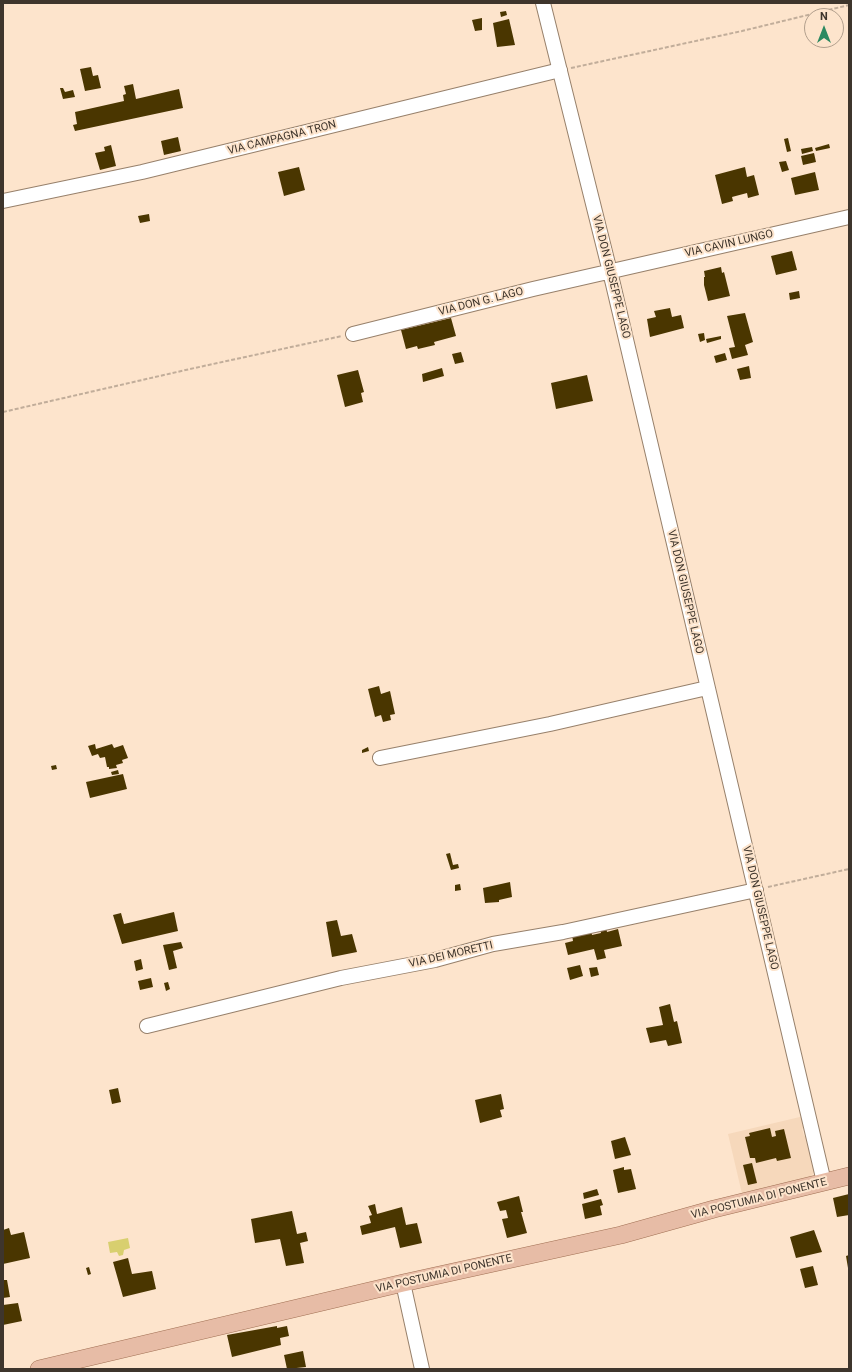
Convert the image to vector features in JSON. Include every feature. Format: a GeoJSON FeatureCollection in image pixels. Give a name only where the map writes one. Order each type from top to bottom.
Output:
{"type":"FeatureCollection","features":[{"type":"Feature","properties":{"kind":"main road","name":"VIA POSTUMIA DI PONENTE"},"geometry":{"type":"LineString","coordinates":[[39,1369],[403,1283],[621,1235],[714,1209],[849,1176]]}},
{"type":"Feature","properties":{"kind":"street","name":"VIA DON GIUSEPPE LAGO"},"geometry":{"type":"LineString","coordinates":[[543,3],[610,272],[824,1182]]}},
{"type":"Feature","properties":{"kind":"street","name":"VIA CAMPAGNA TRON"},"geometry":{"type":"LineString","coordinates":[[3,201],[150,170],[560,70]]}},
{"type":"Feature","properties":{"kind":"street","name":"VIA CAVIN LUNGO"},"geometry":{"type":"LineString","coordinates":[[610,272],[849,217]]}},
{"type":"Feature","properties":{"kind":"street","name":"VIA DON G. LAGO"},"geometry":{"type":"LineString","coordinates":[[353,334],[533,289],[610,272]]}},
{"type":"Feature","properties":{"kind":"street"},"geometry":{"type":"LineString","coordinates":[[380,758],[550,724],[707,688]]}},
{"type":"Feature","properties":{"kind":"street","name":"VIA DEI MORETTI"},"geometry":{"type":"LineString","coordinates":[[147,1026],[341,978],[435,960],[493,944],[563,932],[756,890]]}},
{"type":"Feature","properties":{"kind":"street"},"geometry":{"type":"LineString","coordinates":[[403,1283],[422,1369]]}},
{"type":"Feature","properties":{"kind":"path"},"geometry":{"type":"LineString","coordinates":[[560,70],[742,31],[849,5]]}},
{"type":"Feature","properties":{"kind":"path"},"geometry":{"type":"LineString","coordinates":[[3,412],[167,374],[353,334]]}},
{"type":"Feature","properties":{"kind":"path"},"geometry":{"type":"LineString","coordinates":[[756,890],[849,869]]}},
{"type":"Feature","properties":{"kind":"shaded area"},"geometry":{"type":"Polygon","coordinates":[[[804,1116],[806,1126],[802,1129],[804,1136],[808,1137],[815,1170],[808,1182],[743,1198],[728,1134],[804,1116]]]}},
{"type":"Feature","properties":{"kind":"shaded area"},"geometry":{"type":"Polygon","coordinates":[[[128,1238],[130,1248],[124,1250],[123,1255],[119,1256],[117,1252],[110,1253],[108,1242],[128,1238]]]}},
{"type":"Feature","properties":{"kind":"building"},"geometry":{"type":"Polygon","coordinates":[[[506,11],[507,15],[501,17],[500,12],[506,11]]]}},
{"type":"Feature","properties":{"kind":"building"},"geometry":{"type":"Polygon","coordinates":[[[482,18],[482,30],[475,31],[472,20],[482,18]]]}},
{"type":"Feature","properties":{"kind":"building"},"geometry":{"type":"Polygon","coordinates":[[[509,19],[515,45],[497,47],[493,23],[509,19]]]}},
{"type":"Feature","properties":{"kind":"building"},"geometry":{"type":"Polygon","coordinates":[[[91,67],[93,76],[98,75],[101,88],[85,91],[80,69],[91,67]]]}},
{"type":"Feature","properties":{"kind":"building"},"geometry":{"type":"Polygon","coordinates":[[[133,84],[136,99],[179,89],[183,108],[75,131],[73,125],[77,124],[75,112],[124,101],[123,95],[126,94],[124,86],[133,84]]]}},
{"type":"Feature","properties":{"kind":"building"},"geometry":{"type":"Polygon","coordinates":[[[60,88],[63,88],[65,92],[73,90],[75,97],[63,99],[60,88]]]}},
{"type":"Feature","properties":{"kind":"building"},"geometry":{"type":"Polygon","coordinates":[[[178,137],[181,151],[164,155],[161,141],[178,137]]]}},
{"type":"Feature","properties":{"kind":"building"},"geometry":{"type":"Polygon","coordinates":[[[788,138],[791,151],[787,152],[784,139],[788,138]]]}},
{"type":"Feature","properties":{"kind":"building"},"geometry":{"type":"Polygon","coordinates":[[[829,144],[830,148],[816,151],[815,148],[829,144]]]}},
{"type":"Feature","properties":{"kind":"building"},"geometry":{"type":"Polygon","coordinates":[[[111,145],[116,166],[100,170],[95,153],[105,151],[104,147],[111,145]]]}},
{"type":"Feature","properties":{"kind":"building"},"geometry":{"type":"Polygon","coordinates":[[[812,147],[813,151],[802,154],[801,149],[812,147]]]}},
{"type":"Feature","properties":{"kind":"building"},"geometry":{"type":"Polygon","coordinates":[[[814,153],[816,162],[803,165],[801,156],[814,153]]]}},
{"type":"Feature","properties":{"kind":"building"},"geometry":{"type":"Polygon","coordinates":[[[786,161],[789,170],[782,172],[779,162],[786,161]]]}},
{"type":"Feature","properties":{"kind":"building"},"geometry":{"type":"Polygon","coordinates":[[[299,167],[305,190],[284,196],[278,172],[299,167]]]}},
{"type":"Feature","properties":{"kind":"building"},"geometry":{"type":"Polygon","coordinates":[[[745,167],[747,177],[754,175],[759,195],[748,198],[747,193],[732,197],[733,201],[722,204],[715,175],[745,167]]]}},
{"type":"Feature","properties":{"kind":"building"},"geometry":{"type":"Polygon","coordinates":[[[815,172],[819,190],[795,195],[791,178],[815,172]]]}},
{"type":"Feature","properties":{"kind":"building"},"geometry":{"type":"Polygon","coordinates":[[[149,214],[150,221],[140,223],[138,216],[149,214]]]}},
{"type":"Feature","properties":{"kind":"building"},"geometry":{"type":"Polygon","coordinates":[[[792,251],[797,270],[776,275],[771,256],[792,251]]]}},
{"type":"Feature","properties":{"kind":"building"},"geometry":{"type":"Polygon","coordinates":[[[721,267],[722,273],[724,272],[730,296],[708,301],[704,285],[704,271],[721,267]]]}},
{"type":"Feature","properties":{"kind":"building"},"geometry":{"type":"Polygon","coordinates":[[[799,291],[800,298],[790,300],[789,293],[799,291]]]}},
{"type":"Feature","properties":{"kind":"building"},"geometry":{"type":"Polygon","coordinates":[[[670,308],[672,317],[681,315],[684,328],[650,337],[647,319],[656,317],[654,311],[670,308]]]}},
{"type":"Feature","properties":{"kind":"building"},"geometry":{"type":"Polygon","coordinates":[[[745,313],[753,342],[745,345],[748,355],[732,359],[729,348],[735,347],[727,316],[745,313]]]}},
{"type":"Feature","properties":{"kind":"building"},"geometry":{"type":"Polygon","coordinates":[[[451,318],[456,336],[434,342],[435,345],[418,349],[417,346],[406,349],[401,330],[451,318]]]}},
{"type":"Feature","properties":{"kind":"building"},"geometry":{"type":"Polygon","coordinates":[[[704,333],[705,340],[700,342],[698,334],[704,333]]]}},
{"type":"Feature","properties":{"kind":"building"},"geometry":{"type":"Polygon","coordinates":[[[721,336],[721,339],[707,343],[706,339],[721,336]]]}},
{"type":"Feature","properties":{"kind":"building"},"geometry":{"type":"Polygon","coordinates":[[[461,352],[464,362],[455,364],[452,354],[461,352]]]}},
{"type":"Feature","properties":{"kind":"building"},"geometry":{"type":"Polygon","coordinates":[[[725,353],[727,360],[716,363],[714,356],[725,353]]]}},
{"type":"Feature","properties":{"kind":"building"},"geometry":{"type":"Polygon","coordinates":[[[749,366],[751,378],[740,380],[737,369],[749,366]]]}},
{"type":"Feature","properties":{"kind":"building"},"geometry":{"type":"Polygon","coordinates":[[[442,368],[444,376],[423,382],[422,374],[442,368]]]}},
{"type":"Feature","properties":{"kind":"building"},"geometry":{"type":"Polygon","coordinates":[[[358,370],[364,392],[361,393],[363,402],[345,407],[337,375],[358,370]]]}},
{"type":"Feature","properties":{"kind":"building"},"geometry":{"type":"Polygon","coordinates":[[[587,375],[593,401],[556,409],[551,383],[587,375]]]}},
{"type":"Feature","properties":{"kind":"building"},"geometry":{"type":"Polygon","coordinates":[[[379,686],[381,694],[390,691],[395,714],[390,715],[391,720],[383,722],[381,715],[375,717],[368,689],[379,686]]]}},
{"type":"Feature","properties":{"kind":"building"},"geometry":{"type":"Polygon","coordinates":[[[95,744],[96,749],[112,744],[114,748],[123,745],[128,758],[122,760],[123,763],[116,765],[117,768],[109,769],[109,767],[107,767],[105,757],[100,758],[98,754],[92,756],[88,746],[95,744]]]}},
{"type":"Feature","properties":{"kind":"building"},"geometry":{"type":"Polygon","coordinates":[[[368,747],[369,751],[362,753],[362,750],[368,747]]]}},
{"type":"Feature","properties":{"kind":"building"},"geometry":{"type":"Polygon","coordinates":[[[56,765],[57,769],[52,770],[51,766],[56,765]]]}},
{"type":"Feature","properties":{"kind":"building"},"geometry":{"type":"Polygon","coordinates":[[[118,770],[119,774],[112,775],[111,772],[118,770]]]}},
{"type":"Feature","properties":{"kind":"building"},"geometry":{"type":"Polygon","coordinates":[[[123,774],[127,789],[90,798],[86,782],[123,774]]]}},
{"type":"Feature","properties":{"kind":"building"},"geometry":{"type":"Polygon","coordinates":[[[450,853],[453,865],[458,864],[459,868],[451,870],[446,854],[450,853]]]}},
{"type":"Feature","properties":{"kind":"building"},"geometry":{"type":"Polygon","coordinates":[[[510,882],[512,897],[499,900],[499,902],[485,903],[483,888],[510,882]]]}},
{"type":"Feature","properties":{"kind":"building"},"geometry":{"type":"Polygon","coordinates":[[[460,884],[461,890],[455,891],[455,885],[460,884]]]}},
{"type":"Feature","properties":{"kind":"building"},"geometry":{"type":"Polygon","coordinates":[[[174,912],[178,931],[122,944],[113,915],[121,913],[124,924],[174,912]]]}},
{"type":"Feature","properties":{"kind":"building"},"geometry":{"type":"Polygon","coordinates":[[[337,920],[341,936],[352,934],[357,952],[332,957],[326,922],[337,920]]]}},
{"type":"Feature","properties":{"kind":"building"},"geometry":{"type":"Polygon","coordinates":[[[606,927],[607,932],[618,929],[622,946],[604,950],[606,958],[597,960],[594,949],[568,955],[565,943],[573,941],[572,935],[591,930],[592,935],[601,933],[600,929],[606,927]]]}},
{"type":"Feature","properties":{"kind":"building"},"geometry":{"type":"Polygon","coordinates":[[[181,942],[183,948],[173,951],[177,968],[169,970],[163,945],[181,942]]]}},
{"type":"Feature","properties":{"kind":"building"},"geometry":{"type":"Polygon","coordinates":[[[141,959],[143,969],[136,971],[134,961],[141,959]]]}},
{"type":"Feature","properties":{"kind":"building"},"geometry":{"type":"Polygon","coordinates":[[[580,965],[583,976],[570,980],[567,968],[580,965]]]}},
{"type":"Feature","properties":{"kind":"building"},"geometry":{"type":"Polygon","coordinates":[[[597,967],[599,975],[591,977],[589,968],[597,967]]]}},
{"type":"Feature","properties":{"kind":"building"},"geometry":{"type":"Polygon","coordinates":[[[151,978],[153,987],[140,990],[138,981],[151,978]]]}},
{"type":"Feature","properties":{"kind":"building"},"geometry":{"type":"Polygon","coordinates":[[[168,982],[170,989],[166,991],[164,983],[168,982]]]}},
{"type":"Feature","properties":{"kind":"building"},"geometry":{"type":"Polygon","coordinates":[[[670,1004],[674,1022],[677,1021],[682,1043],[668,1046],[666,1040],[650,1043],[646,1028],[663,1025],[659,1007],[670,1004]]]}},
{"type":"Feature","properties":{"kind":"building"},"geometry":{"type":"Polygon","coordinates":[[[118,1088],[121,1102],[112,1104],[109,1090],[118,1088]]]}},
{"type":"Feature","properties":{"kind":"building"},"geometry":{"type":"Polygon","coordinates":[[[501,1094],[504,1109],[500,1110],[502,1117],[480,1123],[475,1100],[501,1094]]]}},
{"type":"Feature","properties":{"kind":"building"},"geometry":{"type":"Polygon","coordinates":[[[770,1128],[772,1137],[776,1136],[775,1131],[784,1129],[791,1158],[777,1161],[776,1158],[756,1163],[755,1158],[750,1158],[745,1137],[750,1136],[749,1133],[770,1128]]]}},
{"type":"Feature","properties":{"kind":"building"},"geometry":{"type":"Polygon","coordinates":[[[625,1137],[631,1155],[615,1159],[611,1141],[625,1137]]]}},
{"type":"Feature","properties":{"kind":"building"},"geometry":{"type":"Polygon","coordinates":[[[752,1163],[757,1183],[748,1185],[743,1165],[752,1163]]]}},
{"type":"Feature","properties":{"kind":"building"},"geometry":{"type":"Polygon","coordinates":[[[624,1167],[624,1170],[631,1169],[636,1189],[618,1193],[613,1170],[624,1167]]]}},
{"type":"Feature","properties":{"kind":"building"},"geometry":{"type":"Polygon","coordinates":[[[597,1189],[599,1195],[584,1199],[583,1193],[597,1189]]]}},
{"type":"Feature","properties":{"kind":"building"},"geometry":{"type":"Polygon","coordinates":[[[849,1194],[849,1215],[837,1217],[833,1198],[849,1194]]]}},
{"type":"Feature","properties":{"kind":"building"},"geometry":{"type":"Polygon","coordinates":[[[519,1196],[523,1212],[521,1212],[527,1233],[507,1238],[502,1219],[508,1218],[506,1210],[500,1211],[497,1202],[519,1196]]]}},
{"type":"Feature","properties":{"kind":"building"},"geometry":{"type":"Polygon","coordinates":[[[601,1199],[603,1205],[600,1206],[602,1215],[585,1219],[582,1204],[601,1199]]]}},
{"type":"Feature","properties":{"kind":"building"},"geometry":{"type":"Polygon","coordinates":[[[375,1204],[377,1214],[402,1207],[406,1225],[417,1223],[422,1243],[400,1248],[395,1227],[362,1235],[360,1226],[371,1223],[369,1216],[372,1215],[368,1206],[375,1204]]]}},
{"type":"Feature","properties":{"kind":"building"},"geometry":{"type":"Polygon","coordinates":[[[292,1211],[297,1234],[306,1232],[308,1241],[300,1243],[304,1263],[286,1266],[280,1239],[255,1243],[251,1219],[292,1211]]]}},
{"type":"Feature","properties":{"kind":"building"},"geometry":{"type":"Polygon","coordinates":[[[9,1228],[11,1235],[24,1232],[30,1258],[3,1264],[3,1230],[9,1228]]]}},
{"type":"Feature","properties":{"kind":"building"},"geometry":{"type":"Polygon","coordinates":[[[814,1230],[822,1252],[796,1258],[790,1237],[814,1230]]]}},
{"type":"Feature","properties":{"kind":"building"},"geometry":{"type":"Polygon","coordinates":[[[849,1255],[849,1268],[848,1268],[846,1256],[849,1255]]]}},
{"type":"Feature","properties":{"kind":"building"},"geometry":{"type":"Polygon","coordinates":[[[128,1258],[132,1274],[152,1271],[156,1289],[123,1297],[113,1262],[128,1258]]]}},
{"type":"Feature","properties":{"kind":"building"},"geometry":{"type":"Polygon","coordinates":[[[813,1266],[818,1285],[805,1288],[800,1269],[813,1266]]]}},
{"type":"Feature","properties":{"kind":"building"},"geometry":{"type":"Polygon","coordinates":[[[89,1267],[91,1274],[88,1275],[86,1268],[89,1267]]]}},
{"type":"Feature","properties":{"kind":"building"},"geometry":{"type":"Polygon","coordinates":[[[3,1280],[7,1280],[10,1297],[3,1298],[3,1280]]]}},
{"type":"Feature","properties":{"kind":"building"},"geometry":{"type":"Polygon","coordinates":[[[18,1303],[22,1321],[3,1325],[3,1305],[18,1303]]]}},
{"type":"Feature","properties":{"kind":"building"},"geometry":{"type":"Polygon","coordinates":[[[277,1326],[277,1328],[287,1326],[289,1336],[280,1338],[281,1345],[232,1357],[227,1335],[277,1326]]]}},
{"type":"Feature","properties":{"kind":"building"},"geometry":{"type":"Polygon","coordinates":[[[303,1351],[306,1367],[287,1369],[284,1355],[303,1351]]]}}]}
